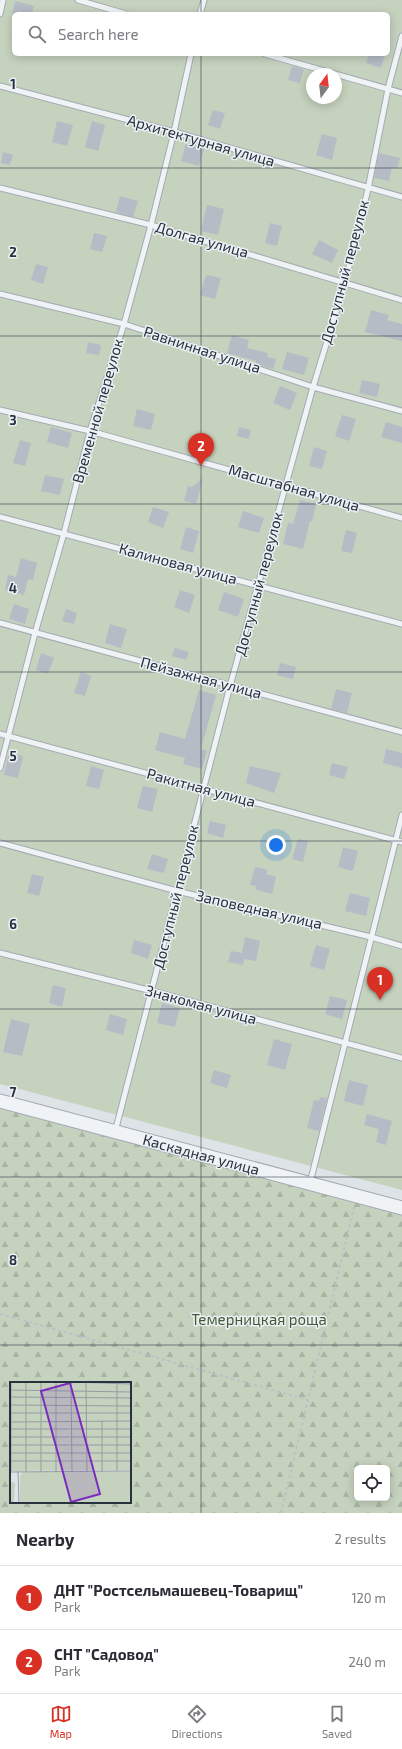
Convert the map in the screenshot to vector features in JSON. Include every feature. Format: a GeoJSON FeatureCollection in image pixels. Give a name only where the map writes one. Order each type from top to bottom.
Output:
{"type":"FeatureCollection","features":[{"type":"Feature","properties":{"kind":"street","name":"Каскадная улица"},"geometry":{"type":"LineString","coordinates":[[0,1101],[402,1208]]}},
{"type":"Feature","properties":{"kind":"lane"},"geometry":{"type":"LineString","coordinates":[[0,14],[3,0]]}},
{"type":"Feature","properties":{"kind":"lane"},"geometry":{"type":"LineString","coordinates":[[78,0],[119,12]]}},
{"type":"Feature","properties":{"kind":"lane"},"geometry":{"type":"LineString","coordinates":[[201,12],[204,0]]}},
{"type":"Feature","properties":{"kind":"lane","name":"Доступный переулок"},"geometry":{"type":"LineString","coordinates":[[115,1132],[230,686],[313,387],[345,283],[368,189],[388,89],[402,36]]}},
{"type":"Feature","properties":{"kind":"lane","name":"Временной переулок"},"geometry":{"type":"LineString","coordinates":[[0,768],[90,431],[124,324],[151,225],[191,56]]}},
{"type":"Feature","properties":{"kind":"lane"},"geometry":{"type":"LineString","coordinates":[[272,56],[402,93]]}},
{"type":"Feature","properties":{"kind":"lane","name":"Архитектурная улица"},"geometry":{"type":"LineString","coordinates":[[0,86],[174,132],[402,198]]}},
{"type":"Feature","properties":{"kind":"lane","name":"Долгая улица"},"geometry":{"type":"LineString","coordinates":[[0,188],[151,225],[402,300]]}},
{"type":"Feature","properties":{"kind":"lane","name":"Равнинная улица"},"geometry":{"type":"LineString","coordinates":[[0,294],[124,324],[313,387],[402,411]]}},
{"type":"Feature","properties":{"kind":"lane","name":"Масштабная улица"},"geometry":{"type":"LineString","coordinates":[[0,410],[90,431],[402,518]]}},
{"type":"Feature","properties":{"kind":"lane","name":"Калиновая улица"},"geometry":{"type":"LineString","coordinates":[[0,517],[402,624]]}},
{"type":"Feature","properties":{"kind":"lane","name":"Пейзажная улица"},"geometry":{"type":"LineString","coordinates":[[0,623],[402,732]]}},
{"type":"Feature","properties":{"kind":"lane","name":"Ракитная улица"},"geometry":{"type":"LineString","coordinates":[[0,734],[402,842]]}},
{"type":"Feature","properties":{"kind":"lane"},"geometry":{"type":"LineString","coordinates":[[310,1183],[402,815]]}},
{"type":"Feature","properties":{"kind":"lane","name":"Заповедная улица"},"geometry":{"type":"LineString","coordinates":[[0,843],[177,891],[371,937],[402,946]]}},
{"type":"Feature","properties":{"kind":"lane","name":"Знакомая улица"},"geometry":{"type":"LineString","coordinates":[[0,953],[152,991],[402,1058]]}},
{"type":"Feature","properties":{"kind":"path"},"geometry":{"type":"LineString","coordinates":[[281,1513],[357,1196]]}},
{"type":"Feature","properties":{"kind":"path"},"geometry":{"type":"LineString","coordinates":[[0,1314],[308,1400]]}},
{"type":"Feature","properties":{"kind":"green space"},"geometry":{"type":"Polygon","coordinates":[[[0,0],[402,0],[402,1190],[0,1084],[0,0]]]}},
{"type":"Feature","properties":{"kind":"green space","name":"Темерницкая роща"},"geometry":{"type":"Polygon","coordinates":[[[0,1105],[402,1208],[402,1513],[0,1513],[0,1105]]]}},
{"type":"Feature","properties":{"kind":"building"},"geometry":{"type":"Polygon","coordinates":[[[15,1],[34,6],[32,12],[12,12],[15,1]]]}},
{"type":"Feature","properties":{"kind":"building"},"geometry":{"type":"Polygon","coordinates":[[[368,56],[384,56],[381,68],[366,63],[368,56]]]}},
{"type":"Feature","properties":{"kind":"building"},"geometry":{"type":"Polygon","coordinates":[[[292,66],[304,69],[300,83],[288,80],[292,66]]]}},
{"type":"Feature","properties":{"kind":"building"},"geometry":{"type":"Polygon","coordinates":[[[213,110],[225,113],[220,129],[208,125],[213,110]]]}},
{"type":"Feature","properties":{"kind":"building"},"geometry":{"type":"Polygon","coordinates":[[[57,121],[73,125],[67,146],[52,142],[57,121]]]}},
{"type":"Feature","properties":{"kind":"building"},"geometry":{"type":"Polygon","coordinates":[[[92,121],[105,125],[98,151],[85,147],[92,121]]]}},
{"type":"Feature","properties":{"kind":"building"},"geometry":{"type":"Polygon","coordinates":[[[322,134],[337,138],[332,160],[316,155],[322,134]]]}},
{"type":"Feature","properties":{"kind":"building"},"geometry":{"type":"Polygon","coordinates":[[[186,144],[204,149],[199,166],[181,161],[186,144]]]}},
{"type":"Feature","properties":{"kind":"building"},"geometry":{"type":"Polygon","coordinates":[[[3,152],[13,155],[10,165],[1,163],[3,152]]]}},
{"type":"Feature","properties":{"kind":"building"},"geometry":{"type":"Polygon","coordinates":[[[379,153],[400,158],[397,169],[392,168],[389,181],[374,178],[379,153]]]}},
{"type":"Feature","properties":{"kind":"building"},"geometry":{"type":"Polygon","coordinates":[[[120,196],[138,201],[133,217],[116,212],[120,196]]]}},
{"type":"Feature","properties":{"kind":"building"},"geometry":{"type":"Polygon","coordinates":[[[207,205],[224,209],[218,235],[201,231],[207,205]]]}},
{"type":"Feature","properties":{"kind":"building"},"geometry":{"type":"Polygon","coordinates":[[[270,223],[282,226],[277,246],[265,243],[270,223]]]}},
{"type":"Feature","properties":{"kind":"building"},"geometry":{"type":"Polygon","coordinates":[[[94,233],[107,236],[102,252],[90,249],[94,233]]]}},
{"type":"Feature","properties":{"kind":"building"},"geometry":{"type":"Polygon","coordinates":[[[319,240],[338,250],[332,263],[312,254],[319,240]]]}},
{"type":"Feature","properties":{"kind":"building"},"geometry":{"type":"Polygon","coordinates":[[[36,264],[48,267],[43,284],[31,280],[36,264]]]}},
{"type":"Feature","properties":{"kind":"building"},"geometry":{"type":"Polygon","coordinates":[[[206,275],[221,278],[215,299],[200,295],[206,275]]]}},
{"type":"Feature","properties":{"kind":"building"},"geometry":{"type":"Polygon","coordinates":[[[371,310],[389,315],[387,320],[402,324],[402,341],[365,332],[371,310]]]}},
{"type":"Feature","properties":{"kind":"building"},"geometry":{"type":"Polygon","coordinates":[[[232,335],[249,340],[247,348],[268,353],[267,357],[276,359],[273,369],[256,364],[256,361],[227,353],[232,335]]]}},
{"type":"Feature","properties":{"kind":"building"},"geometry":{"type":"Polygon","coordinates":[[[88,342],[101,345],[99,355],[86,353],[88,342]]]}},
{"type":"Feature","properties":{"kind":"building"},"geometry":{"type":"Polygon","coordinates":[[[287,352],[309,358],[304,375],[282,369],[287,352]]]}},
{"type":"Feature","properties":{"kind":"building"},"geometry":{"type":"Polygon","coordinates":[[[362,380],[380,384],[377,397],[359,393],[362,380]]]}},
{"type":"Feature","properties":{"kind":"building"},"geometry":{"type":"Polygon","coordinates":[[[280,386],[297,393],[290,410],[273,403],[280,386]]]}},
{"type":"Feature","properties":{"kind":"building"},"geometry":{"type":"Polygon","coordinates":[[[137,409],[155,414],[151,430],[133,426],[137,409]]]}},
{"type":"Feature","properties":{"kind":"building"},"geometry":{"type":"Polygon","coordinates":[[[342,415],[356,419],[349,441],[335,436],[342,415]]]}},
{"type":"Feature","properties":{"kind":"building"},"geometry":{"type":"Polygon","coordinates":[[[386,422],[402,427],[402,443],[381,437],[386,422]]]}},
{"type":"Feature","properties":{"kind":"building"},"geometry":{"type":"Polygon","coordinates":[[[51,427],[72,433],[68,448],[47,442],[51,427]]]}},
{"type":"Feature","properties":{"kind":"building"},"geometry":{"type":"Polygon","coordinates":[[[239,427],[251,430],[249,439],[237,436],[239,427]]]}},
{"type":"Feature","properties":{"kind":"building"},"geometry":{"type":"Polygon","coordinates":[[[20,440],[31,443],[25,466],[13,463],[20,440]]]}},
{"type":"Feature","properties":{"kind":"building"},"geometry":{"type":"Polygon","coordinates":[[[314,447],[327,451],[322,469],[309,466],[314,447]]]}},
{"type":"Feature","properties":{"kind":"building"},"geometry":{"type":"Polygon","coordinates":[[[45,475],[64,479],[60,495],[41,491],[45,475]]]}},
{"type":"Feature","properties":{"kind":"building"},"geometry":{"type":"Polygon","coordinates":[[[203,478],[196,504],[184,501],[188,486],[192,487],[203,478]]]}},
{"type":"Feature","properties":{"kind":"building"},"geometry":{"type":"Polygon","coordinates":[[[300,500],[316,504],[303,549],[283,544],[288,523],[293,524],[300,500]]]}},
{"type":"Feature","properties":{"kind":"building"},"geometry":{"type":"Polygon","coordinates":[[[153,507],[169,512],[163,528],[148,522],[153,507]]]}},
{"type":"Feature","properties":{"kind":"building"},"geometry":{"type":"Polygon","coordinates":[[[243,511],[264,518],[259,533],[238,527],[243,511]]]}},
{"type":"Feature","properties":{"kind":"building"},"geometry":{"type":"Polygon","coordinates":[[[186,527],[199,531],[193,553],[180,549],[186,527]]]}},
{"type":"Feature","properties":{"kind":"building"},"geometry":{"type":"Polygon","coordinates":[[[346,530],[357,533],[352,553],[341,551],[346,530]]]}},
{"type":"Feature","properties":{"kind":"building"},"geometry":{"type":"Polygon","coordinates":[[[21,558],[37,563],[33,580],[28,579],[24,595],[5,590],[8,575],[16,577],[21,558]]]}},
{"type":"Feature","properties":{"kind":"building"},"geometry":{"type":"Polygon","coordinates":[[[180,590],[195,595],[189,613],[174,607],[180,590]]]}},
{"type":"Feature","properties":{"kind":"building"},"geometry":{"type":"Polygon","coordinates":[[[224,592],[244,599],[238,617],[218,610],[224,592]]]}},
{"type":"Feature","properties":{"kind":"building"},"geometry":{"type":"Polygon","coordinates":[[[14,604],[29,609],[25,624],[9,619],[14,604]]]}},
{"type":"Feature","properties":{"kind":"building"},"geometry":{"type":"Polygon","coordinates":[[[66,609],[77,613],[74,624],[62,621],[66,609]]]}},
{"type":"Feature","properties":{"kind":"building"},"geometry":{"type":"Polygon","coordinates":[[[110,624],[127,629],[121,648],[105,643],[110,624]]]}},
{"type":"Feature","properties":{"kind":"building"},"geometry":{"type":"Polygon","coordinates":[[[175,648],[189,652],[186,660],[172,656],[175,648]]]}},
{"type":"Feature","properties":{"kind":"building"},"geometry":{"type":"Polygon","coordinates":[[[41,653],[54,658],[48,674],[36,670],[41,653]]]}},
{"type":"Feature","properties":{"kind":"building"},"geometry":{"type":"Polygon","coordinates":[[[280,663],[296,667],[293,679],[277,675],[280,663]]]}},
{"type":"Feature","properties":{"kind":"building"},"geometry":{"type":"Polygon","coordinates":[[[81,672],[91,676],[85,696],[74,693],[81,672]]]}},
{"type":"Feature","properties":{"kind":"building"},"geometry":{"type":"Polygon","coordinates":[[[336,689],[352,693],[347,713],[331,709],[336,689]]]}},
{"type":"Feature","properties":{"kind":"building"},"geometry":{"type":"Polygon","coordinates":[[[199,690],[216,695],[201,749],[207,751],[202,769],[183,764],[185,758],[155,750],[160,732],[185,739],[199,690]]]}},
{"type":"Feature","properties":{"kind":"building"},"geometry":{"type":"Polygon","coordinates":[[[386,749],[402,753],[402,768],[383,763],[386,749]]]}},
{"type":"Feature","properties":{"kind":"building"},"geometry":{"type":"Polygon","coordinates":[[[9,753],[23,756],[18,778],[4,775],[9,753]]]}},
{"type":"Feature","properties":{"kind":"building"},"geometry":{"type":"Polygon","coordinates":[[[332,763],[348,767],[344,779],[329,775],[332,763]]]}},
{"type":"Feature","properties":{"kind":"building"},"geometry":{"type":"Polygon","coordinates":[[[91,766],[104,770],[99,789],[86,786],[91,766]]]}},
{"type":"Feature","properties":{"kind":"building"},"geometry":{"type":"Polygon","coordinates":[[[250,766],[281,773],[274,793],[246,783],[250,766]]]}},
{"type":"Feature","properties":{"kind":"building"},"geometry":{"type":"Polygon","coordinates":[[[143,786],[158,789],[152,812],[137,808],[143,786]]]}},
{"type":"Feature","properties":{"kind":"building"},"geometry":{"type":"Polygon","coordinates":[[[210,821],[226,825],[223,838],[207,833],[210,821]]]}},
{"type":"Feature","properties":{"kind":"building"},"geometry":{"type":"Polygon","coordinates":[[[298,839],[308,841],[303,862],[292,859],[298,839]]]}},
{"type":"Feature","properties":{"kind":"building"},"geometry":{"type":"Polygon","coordinates":[[[343,847],[358,851],[353,871],[338,867],[343,847]]]}},
{"type":"Feature","properties":{"kind":"building"},"geometry":{"type":"Polygon","coordinates":[[[152,854],[168,859],[164,873],[147,869],[152,854]]]}},
{"type":"Feature","properties":{"kind":"building"},"geometry":{"type":"Polygon","coordinates":[[[255,867],[268,870],[266,874],[276,877],[272,894],[255,889],[256,886],[250,885],[255,867]]]}},
{"type":"Feature","properties":{"kind":"building"},"geometry":{"type":"Polygon","coordinates":[[[32,874],[44,877],[39,896],[27,893],[32,874]]]}},
{"type":"Feature","properties":{"kind":"building"},"geometry":{"type":"Polygon","coordinates":[[[350,893],[370,898],[366,916],[345,911],[350,893]]]}},
{"type":"Feature","properties":{"kind":"building"},"geometry":{"type":"Polygon","coordinates":[[[245,937],[260,941],[256,961],[244,959],[243,965],[228,962],[231,951],[242,953],[245,937]]]}},
{"type":"Feature","properties":{"kind":"building"},"geometry":{"type":"Polygon","coordinates":[[[134,940],[152,945],[148,959],[131,953],[134,940]]]}},
{"type":"Feature","properties":{"kind":"building"},"geometry":{"type":"Polygon","coordinates":[[[316,945],[330,949],[324,970],[310,966],[316,945]]]}},
{"type":"Feature","properties":{"kind":"building"},"geometry":{"type":"Polygon","coordinates":[[[53,985],[66,988],[62,1007],[49,1003],[53,985]]]}},
{"type":"Feature","properties":{"kind":"building"},"geometry":{"type":"Polygon","coordinates":[[[330,996],[347,1000],[342,1019],[325,1014],[330,996]]]}},
{"type":"Feature","properties":{"kind":"building"},"geometry":{"type":"Polygon","coordinates":[[[162,1003],[180,1008],[175,1027],[157,1023],[162,1003]]]}},
{"type":"Feature","properties":{"kind":"building"},"geometry":{"type":"Polygon","coordinates":[[[110,1014],[127,1019],[123,1035],[106,1030],[110,1014]]]}},
{"type":"Feature","properties":{"kind":"building"},"geometry":{"type":"Polygon","coordinates":[[[11,1019],[30,1024],[22,1056],[3,1052],[11,1019]]]}},
{"type":"Feature","properties":{"kind":"building"},"geometry":{"type":"Polygon","coordinates":[[[274,1039],[292,1044],[285,1070],[267,1065],[274,1039]]]}},
{"type":"Feature","properties":{"kind":"building"},"geometry":{"type":"Polygon","coordinates":[[[214,1070],[231,1075],[227,1088],[210,1083],[214,1070]]]}},
{"type":"Feature","properties":{"kind":"building"},"geometry":{"type":"Polygon","coordinates":[[[349,1080],[368,1085],[363,1106],[344,1101],[349,1080]]]}},
{"type":"Feature","properties":{"kind":"building"},"geometry":{"type":"Polygon","coordinates":[[[320,1097],[327,1098],[319,1131],[307,1128],[314,1100],[319,1101],[320,1097]]]}},
{"type":"Feature","properties":{"kind":"building"},"geometry":{"type":"Polygon","coordinates":[[[367,1114],[392,1121],[386,1145],[376,1142],[379,1129],[364,1125],[367,1114]]]}},
{"type":"Feature","properties":{"kind":"place","name":"СНТ \"Садовод\""},"geometry":{"type":"Point","coordinates":[201,466]}},
{"type":"Feature","properties":{"kind":"place","name":"ДНТ \"Ростсельмашевец-Товарищ\""},"geometry":{"type":"Point","coordinates":[380,1000]}}]}
